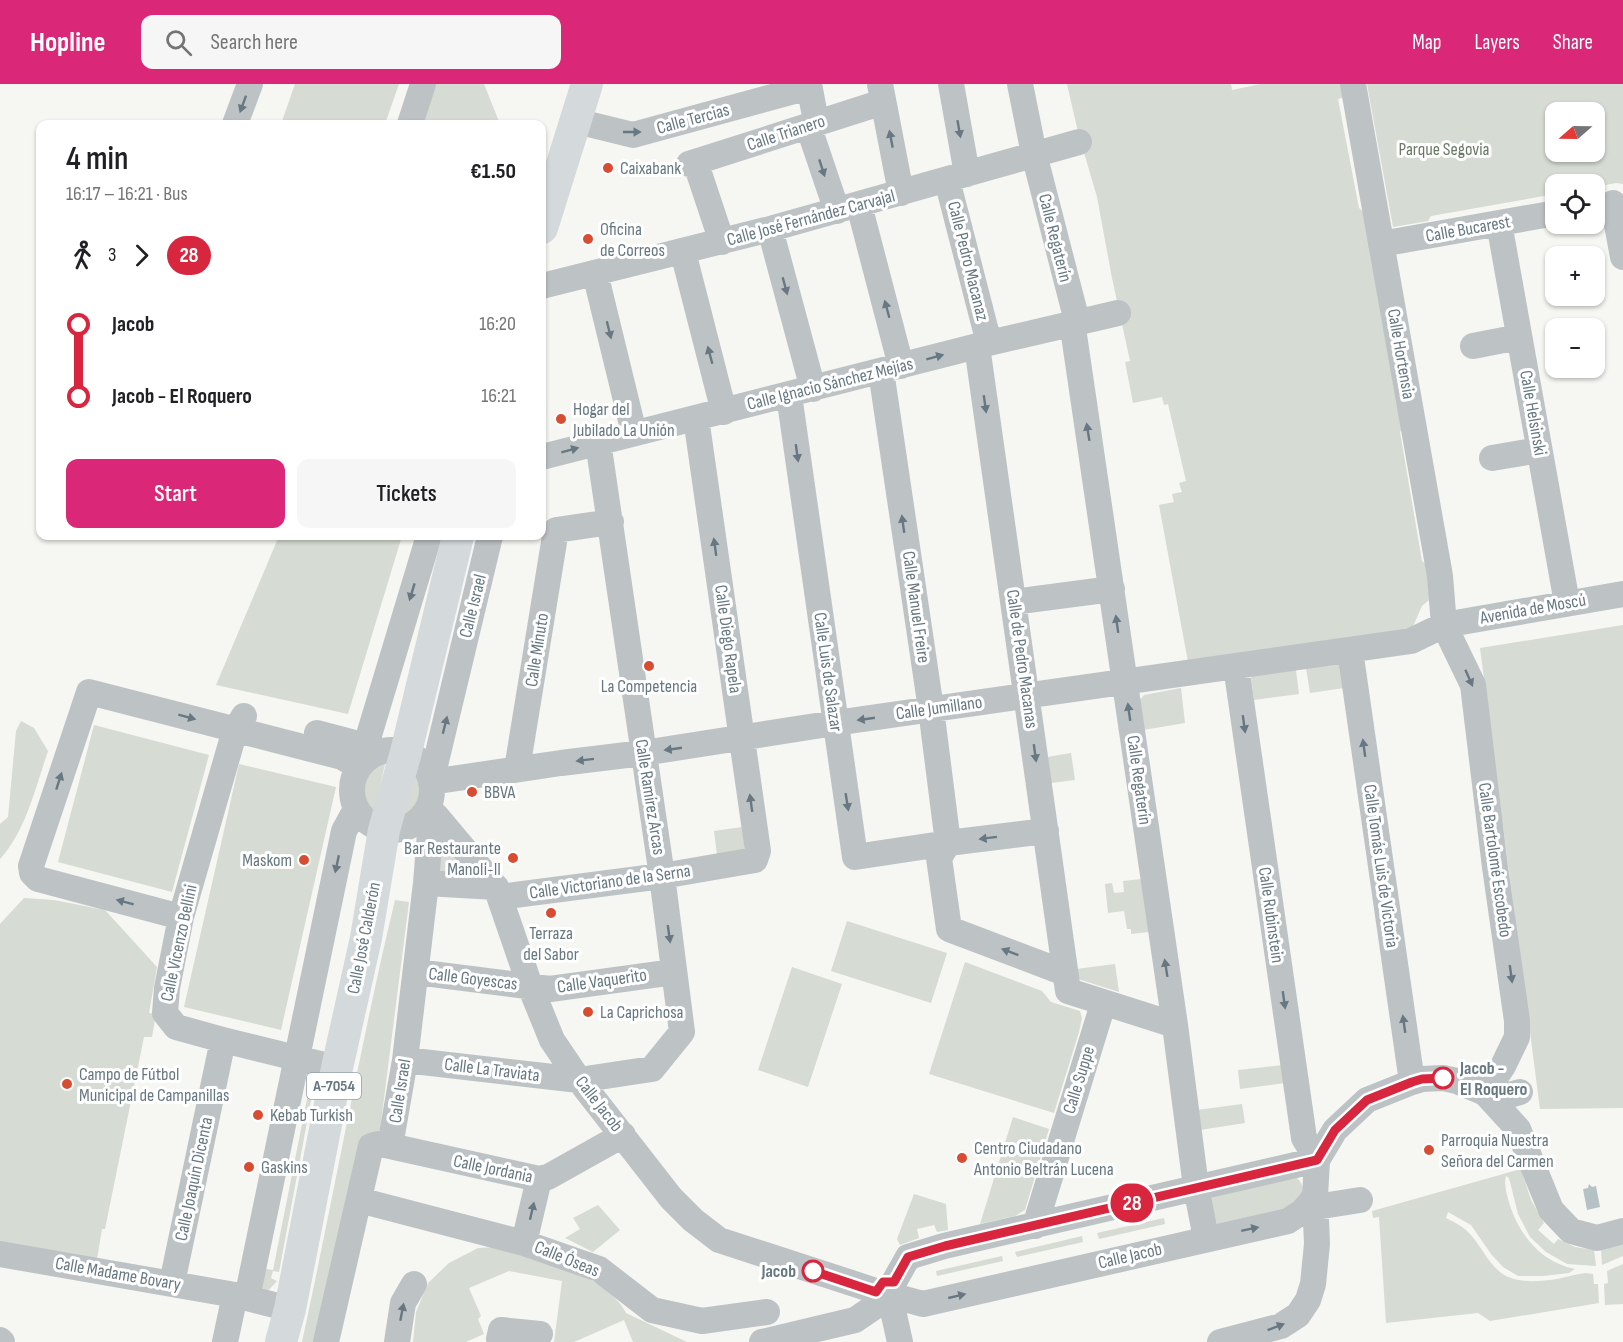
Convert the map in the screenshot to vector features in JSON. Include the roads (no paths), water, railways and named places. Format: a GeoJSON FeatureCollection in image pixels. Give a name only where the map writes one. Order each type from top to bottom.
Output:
{"type":"FeatureCollection","features":[{"type":"Feature","properties":{"kind":"main road"},"geometry":{"type":"LineString","coordinates":[[547,195],[576,121],[587,84]]}},
{"type":"Feature","properties":{"kind":"main road","name":"Calle José Calderón"},"geometry":{"type":"LineString","coordinates":[[281,1342],[290,1310],[337,1068],[366,938],[384,830],[457,540]]}},
{"type":"Feature","properties":{"kind":"street"},"geometry":{"type":"LineString","coordinates":[[236,120],[250,84]]}},
{"type":"Feature","properties":{"kind":"street"},"geometry":{"type":"LineString","coordinates":[[411,120],[423,84]]}},
{"type":"Feature","properties":{"kind":"street","name":"Calle Pedro Macanaz"},"geometry":{"type":"LineString","coordinates":[[951,84],[957,177],[983,344]]}},
{"type":"Feature","properties":{"kind":"street","name":"Calle Regaterín"},"geometry":{"type":"LineString","coordinates":[[1020,84],[1073,322],[1175,1025],[1196,1187],[1206,1238]]}},
{"type":"Feature","properties":{"kind":"street","name":"Calle Hortensia"},"geometry":{"type":"LineString","coordinates":[[1353,84],[1440,576],[1444,625]]}},
{"type":"Feature","properties":{"kind":"street","name":"Calle Tercias"},"geometry":{"type":"LineString","coordinates":[[576,121],[633,135],[809,85]]}},
{"type":"Feature","properties":{"kind":"street","name":"Calle Manuel Freire"},"geometry":{"type":"LineString","coordinates":[[809,85],[815,116],[811,134],[848,208],[891,369],[948,843],[939,858],[949,929],[1065,974]]}},
{"type":"Feature","properties":{"kind":"street"},"geometry":{"type":"LineString","coordinates":[[882,93],[902,193]]}},
{"type":"Feature","properties":{"kind":"street","name":"Calle Trianero"},"geometry":{"type":"LineString","coordinates":[[722,242],[694,169],[813,124],[882,93]]}},
{"type":"Feature","properties":{"kind":"street","name":"Calle José Fernández Carvajal"},"geometry":{"type":"LineString","coordinates":[[546,285],[722,242],[1079,142]]}},
{"type":"Feature","properties":{"kind":"street"},"geometry":{"type":"LineString","coordinates":[[1610,203],[1623,257]]}},
{"type":"Feature","properties":{"kind":"street","name":"Calle Bucarest"},"geometry":{"type":"LineString","coordinates":[[1381,244],[1545,215]]}},
{"type":"Feature","properties":{"kind":"street","name":"Calle Helsinski"},"geometry":{"type":"LineString","coordinates":[[1499,223],[1567,603]]}},
{"type":"Feature","properties":{"kind":"street","name":"Calle Luis de Salazar"},"geometry":{"type":"LineString","coordinates":[[770,229],[801,392],[835,723],[855,857],[948,843]]}},
{"type":"Feature","properties":{"kind":"street"},"geometry":{"type":"LineString","coordinates":[[683,252],[724,412]]}},
{"type":"Feature","properties":{"kind":"street"},"geometry":{"type":"LineString","coordinates":[[595,273],[634,433]]}},
{"type":"Feature","properties":{"kind":"street","name":"Calle Ignacio Sánchez Mejías"},"geometry":{"type":"LineString","coordinates":[[546,457],[983,344],[1073,322],[1118,314]]}},
{"type":"Feature","properties":{"kind":"street"},"geometry":{"type":"LineString","coordinates":[[1473,346],[1519,337]]}},
{"type":"Feature","properties":{"kind":"street","name":"Calle de Pedro Macanas"},"geometry":{"type":"LineString","coordinates":[[983,344],[1014,602],[1065,974]]}},
{"type":"Feature","properties":{"kind":"street","name":"Calle Diego Rapela"},"geometry":{"type":"LineString","coordinates":[[696,418],[743,738],[758,851],[755,860]]}},
{"type":"Feature","properties":{"kind":"street","name":"Calle Ramírez Arcas"},"geometry":{"type":"LineString","coordinates":[[579,1080],[652,1069],[682,1032],[662,876],[598,442]]}},
{"type":"Feature","properties":{"kind":"street"},"geometry":{"type":"LineString","coordinates":[[1492,458],[1539,450]]}},
{"type":"Feature","properties":{"kind":"street","name":"Calle Minuto"},"geometry":{"type":"LineString","coordinates":[[517,769],[556,530],[611,522]]}},
{"type":"Feature","properties":{"kind":"street"},"geometry":{"type":"LineString","coordinates":[[365,761],[369,735],[428,540]]}},
{"type":"Feature","properties":{"kind":"street","name":"Calle Israel"},"geometry":{"type":"LineString","coordinates":[[326,1342],[371,1146],[378,1144],[390,1146],[405,1060],[426,884],[433,813],[431,782],[489,540]]}},
{"type":"Feature","properties":{"kind":"street"},"geometry":{"type":"LineString","coordinates":[[1014,602],[1112,589]]}},
{"type":"Feature","properties":{"kind":"street","name":"Avenida de Moscú"},"geometry":{"type":"LineString","coordinates":[[1444,625],[1623,594]]}},
{"type":"Feature","properties":{"kind":"street","name":"Calle Jumillano"},"geometry":{"type":"LineString","coordinates":[[431,782],[1411,641],[1444,625]]}},
{"type":"Feature","properties":{"kind":"street","name":"Calle Bartolomé Escobedo"},"geometry":{"type":"LineString","coordinates":[[1444,625],[1473,685],[1495,867],[1518,1021],[1517,1037],[1489,1096]]}},
{"type":"Feature","properties":{"kind":"street","name":"Calle Tomás Luis de Victoria"},"geometry":{"type":"LineString","coordinates":[[1350,650],[1412,1082]]}},
{"type":"Feature","properties":{"kind":"street","name":"Calle Rubinstein"},"geometry":{"type":"LineString","coordinates":[[1236,666],[1304,1138],[1317,1160]]}},
{"type":"Feature","properties":{"kind":"street"},"geometry":{"type":"LineString","coordinates":[[181,917],[38,879],[32,873],[31,866],[88,692],[235,730],[244,715],[355,743],[365,761]]}},
{"type":"Feature","properties":{"kind":"street","name":"Calle Vicenzo Bellini"},"geometry":{"type":"LineString","coordinates":[[235,730],[181,917],[167,988],[165,1012],[176,1027],[337,1068]]}},
{"type":"Feature","properties":{"kind":"street"},"geometry":{"type":"LineString","coordinates":[[431,782],[426,769],[417,759],[405,752],[387,750],[365,761],[354,774],[351,786],[352,798],[363,819],[384,830],[398,831],[410,827],[433,813]]}},
{"type":"Feature","properties":{"kind":"street"},"geometry":{"type":"LineString","coordinates":[[225,1342],[241,1296],[296,1058],[344,831],[356,809]]}},
{"type":"Feature","properties":{"kind":"street","name":"Calle Jacob"},"geometry":{"type":"LineString","coordinates":[[433,813],[498,892],[530,986],[552,1040],[579,1080],[671,1198],[693,1220],[719,1240],[889,1296],[924,1304],[1288,1221],[1315,1202]]}},
{"type":"Feature","properties":{"kind":"street"},"geometry":{"type":"LineString","coordinates":[[948,843],[1046,831]]}},
{"type":"Feature","properties":{"kind":"street","name":"Calle Victoriano de la Serna"},"geometry":{"type":"LineString","coordinates":[[426,884],[498,892],[662,876],[755,860]]}},
{"type":"Feature","properties":{"kind":"street","name":"Calle Goyescas"},"geometry":{"type":"LineString","coordinates":[[416,972],[530,986]]}},
{"type":"Feature","properties":{"kind":"street","name":"Calle Vaquerito"},"geometry":{"type":"LineString","coordinates":[[530,986],[550,989],[674,972]]}},
{"type":"Feature","properties":{"kind":"street"},"geometry":{"type":"LineString","coordinates":[[1065,974],[1068,991],[1175,1025]]}},
{"type":"Feature","properties":{"kind":"street","name":"Calle Suppe"},"geometry":{"type":"LineString","coordinates":[[1035,1226],[1103,1004]]}},
{"type":"Feature","properties":{"kind":"street","name":"Calle Joaquín Dicenta"},"geometry":{"type":"LineString","coordinates":[[172,1283],[223,1040]]}},
{"type":"Feature","properties":{"kind":"street","name":"Calle La Traviata"},"geometry":{"type":"LineString","coordinates":[[405,1060],[579,1080]]}},
{"type":"Feature","properties":{"kind":"street"},"geometry":{"type":"LineString","coordinates":[[1220,1342],[1281,1326],[1298,1315],[1308,1300],[1313,1284],[1317,1244],[1315,1202],[1317,1160],[1335,1130],[1367,1100],[1422,1079],[1443,1078],[1457,1081],[1489,1096],[1518,1128],[1551,1210],[1571,1231],[1597,1238],[1623,1231]]}},
{"type":"Feature","properties":{"kind":"street"},"geometry":{"type":"LineString","coordinates":[[1489,1096],[1520,1092]]}},
{"type":"Feature","properties":{"kind":"street","name":"Calle Jordania"},"geometry":{"type":"LineString","coordinates":[[390,1146],[539,1179],[548,1177],[623,1135]]}},
{"type":"Feature","properties":{"kind":"street"},"geometry":{"type":"LineString","coordinates":[[762,1342],[855,1320],[889,1296],[908,1257],[945,1246],[1317,1160]]}},
{"type":"Feature","properties":{"kind":"street"},"geometry":{"type":"LineString","coordinates":[[524,1243],[539,1179]]}},
{"type":"Feature","properties":{"kind":"street","name":"Calle Óseas"},"geometry":{"type":"LineString","coordinates":[[359,1200],[524,1243],[599,1269],[652,1310],[702,1321],[767,1312]]}},
{"type":"Feature","properties":{"kind":"street"},"geometry":{"type":"LineString","coordinates":[[1315,1202],[1359,1200]]}},
{"type":"Feature","properties":{"kind":"street","name":"Calle Madame Bovary"},"geometry":{"type":"LineString","coordinates":[[0,1254],[241,1296],[290,1310]]}},
{"type":"Feature","properties":{"kind":"street"},"geometry":{"type":"LineString","coordinates":[[398,1342],[403,1304],[414,1284]]}},
{"type":"Feature","properties":{"kind":"street"},"geometry":{"type":"LineString","coordinates":[[889,1296],[900,1342]]}},
{"type":"Feature","properties":{"kind":"street"},"geometry":{"type":"LineString","coordinates":[[500,1342],[501,1330],[540,1334]]}},
{"type":"Feature","properties":{"kind":"place","name":"Caixabank"},"geometry":{"type":"Point","coordinates":[608,168]}},
{"type":"Feature","properties":{"kind":"place","name":"Oficina de Correos"},"geometry":{"type":"Point","coordinates":[588,239]}},
{"type":"Feature","properties":{"kind":"place","name":"Hogar del Jubilado La Unión"},"geometry":{"type":"Point","coordinates":[561,419]}},
{"type":"Feature","properties":{"kind":"place","name":"La Competencia"},"geometry":{"type":"Point","coordinates":[649,666]}},
{"type":"Feature","properties":{"kind":"place","name":"BBVA"},"geometry":{"type":"Point","coordinates":[472,792]}},
{"type":"Feature","properties":{"kind":"place","name":"Bar Restaurante Manoli-II"},"geometry":{"type":"Point","coordinates":[513,858]}},
{"type":"Feature","properties":{"kind":"place","name":"Maskom"},"geometry":{"type":"Point","coordinates":[304,860]}},
{"type":"Feature","properties":{"kind":"place","name":"Terraza del Sabor"},"geometry":{"type":"Point","coordinates":[551,913]}},
{"type":"Feature","properties":{"kind":"place","name":"La Caprichosa"},"geometry":{"type":"Point","coordinates":[588,1012]}},
{"type":"Feature","properties":{"kind":"place","name":"Jacob - El Roquero"},"geometry":{"type":"Point","coordinates":[1443,1078]}},
{"type":"Feature","properties":{"kind":"place","name":"Campo de Fútbol Municipal de Campanillas"},"geometry":{"type":"Point","coordinates":[67,1084]}},
{"type":"Feature","properties":{"kind":"place","name":"Kebab Turkish"},"geometry":{"type":"Point","coordinates":[258,1115]}},
{"type":"Feature","properties":{"kind":"place","name":"Parroquia Nuestra Señora del Carmen"},"geometry":{"type":"Point","coordinates":[1429,1150]}},
{"type":"Feature","properties":{"kind":"place","name":"Centro Ciudadano Antonio Beltrán Lucena"},"geometry":{"type":"Point","coordinates":[962,1158]}},
{"type":"Feature","properties":{"kind":"place","name":"Gaskins"},"geometry":{"type":"Point","coordinates":[249,1167]}},
{"type":"Feature","properties":{"kind":"place","name":"Jacob"},"geometry":{"type":"Point","coordinates":[813,1271]}},
{"type":"Feature","properties":{"kind":"park label","name":"Parque Segovia"},"geometry":{"type":"Point","coordinates":[1444,149]}}]}
